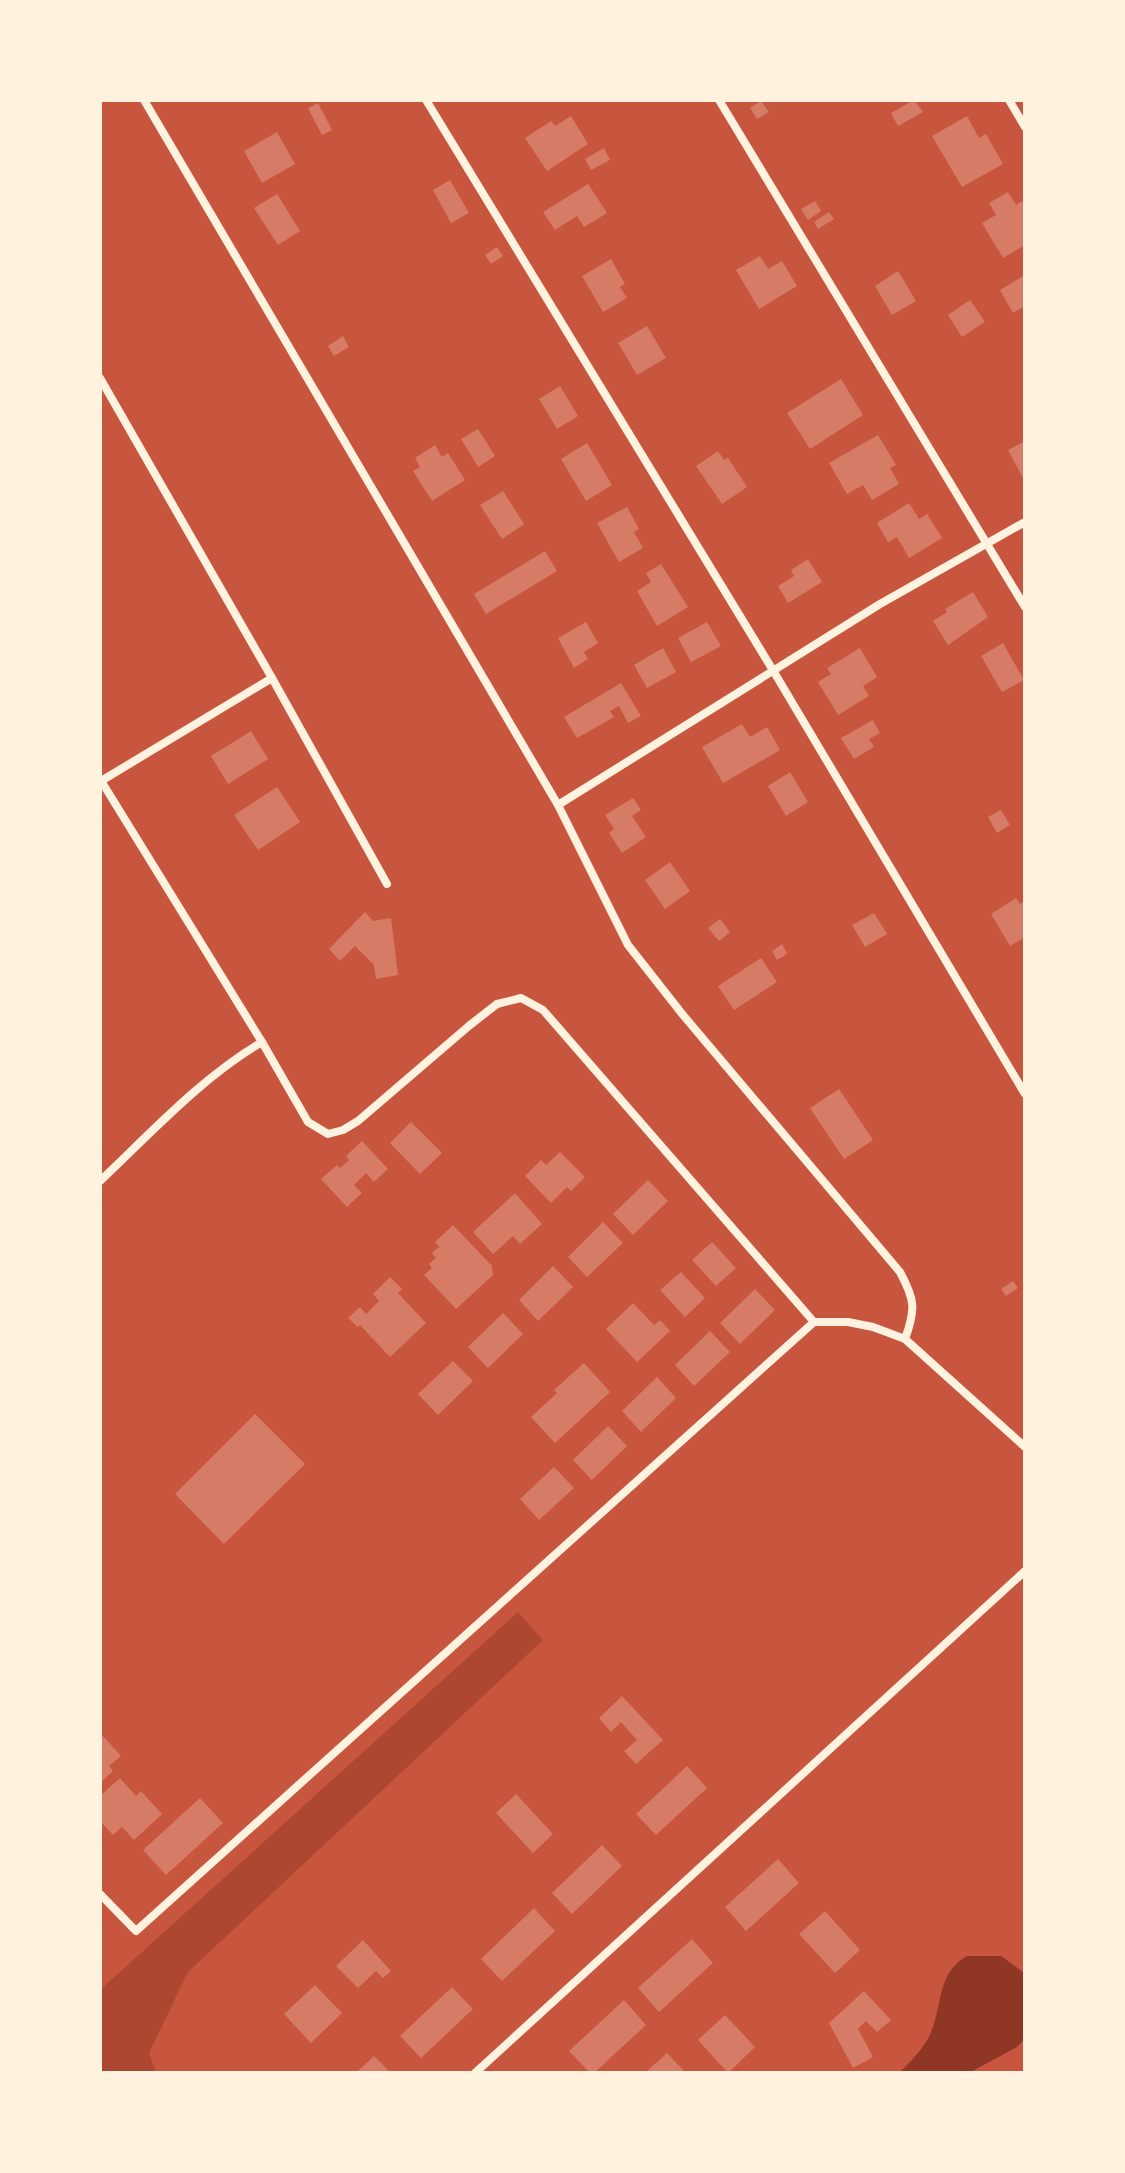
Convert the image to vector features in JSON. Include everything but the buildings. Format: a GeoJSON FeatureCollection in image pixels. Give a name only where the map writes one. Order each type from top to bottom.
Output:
{"type":"FeatureCollection","features":[{"type":"Feature","properties":{"kind":"street"},"geometry":{"type":"LineString","coordinates":[[144,100],[558,805],[628,945],[683,1015],[900,1272],[911,1293],[914,1314],[905,1339]]}},
{"type":"Feature","properties":{"kind":"street"},"geometry":{"type":"LineString","coordinates":[[426,100],[774,672],[1025,1094]]}},
{"type":"Feature","properties":{"kind":"street"},"geometry":{"type":"LineString","coordinates":[[719,100],[1025,607]]}},
{"type":"Feature","properties":{"kind":"street"},"geometry":{"type":"LineString","coordinates":[[1009,100],[1025,127]]}},
{"type":"Feature","properties":{"kind":"street"},"geometry":{"type":"LineString","coordinates":[[100,378],[387,884]]}},
{"type":"Feature","properties":{"kind":"street"},"geometry":{"type":"LineString","coordinates":[[558,805],[880,604],[1025,522]]}},
{"type":"Feature","properties":{"kind":"street"},"geometry":{"type":"LineString","coordinates":[[272,678],[100,780],[308,1122],[328,1134],[343,1130],[358,1121],[497,1004],[521,998],[543,1010],[814,1322]]}},
{"type":"Feature","properties":{"kind":"street"},"geometry":{"type":"LineString","coordinates":[[100,1181],[210,1078],[262,1042]]}},
{"type":"Feature","properties":{"kind":"street"},"geometry":{"type":"LineString","coordinates":[[100,1894],[136,1931],[814,1322],[848,1322],[905,1339],[1025,1447]]}},
{"type":"Feature","properties":{"kind":"street"},"geometry":{"type":"LineString","coordinates":[[475,2073],[1025,1571]]}},
{"type":"Feature","properties":{"kind":"shaded area"},"geometry":{"type":"Polygon","coordinates":[[[518,1612],[543,1640],[188,1972],[149,2053],[156,2073],[100,2073],[100,1990],[518,1612]]]}},
{"type":"Feature","properties":{"kind":"shaded area"},"geometry":{"type":"Polygon","coordinates":[[[967,1956],[1001,1956],[1023,1972],[1025,2039],[1017,2047],[969,2073],[899,2073],[927,2040],[946,1978],[967,1956]]]}}]}
